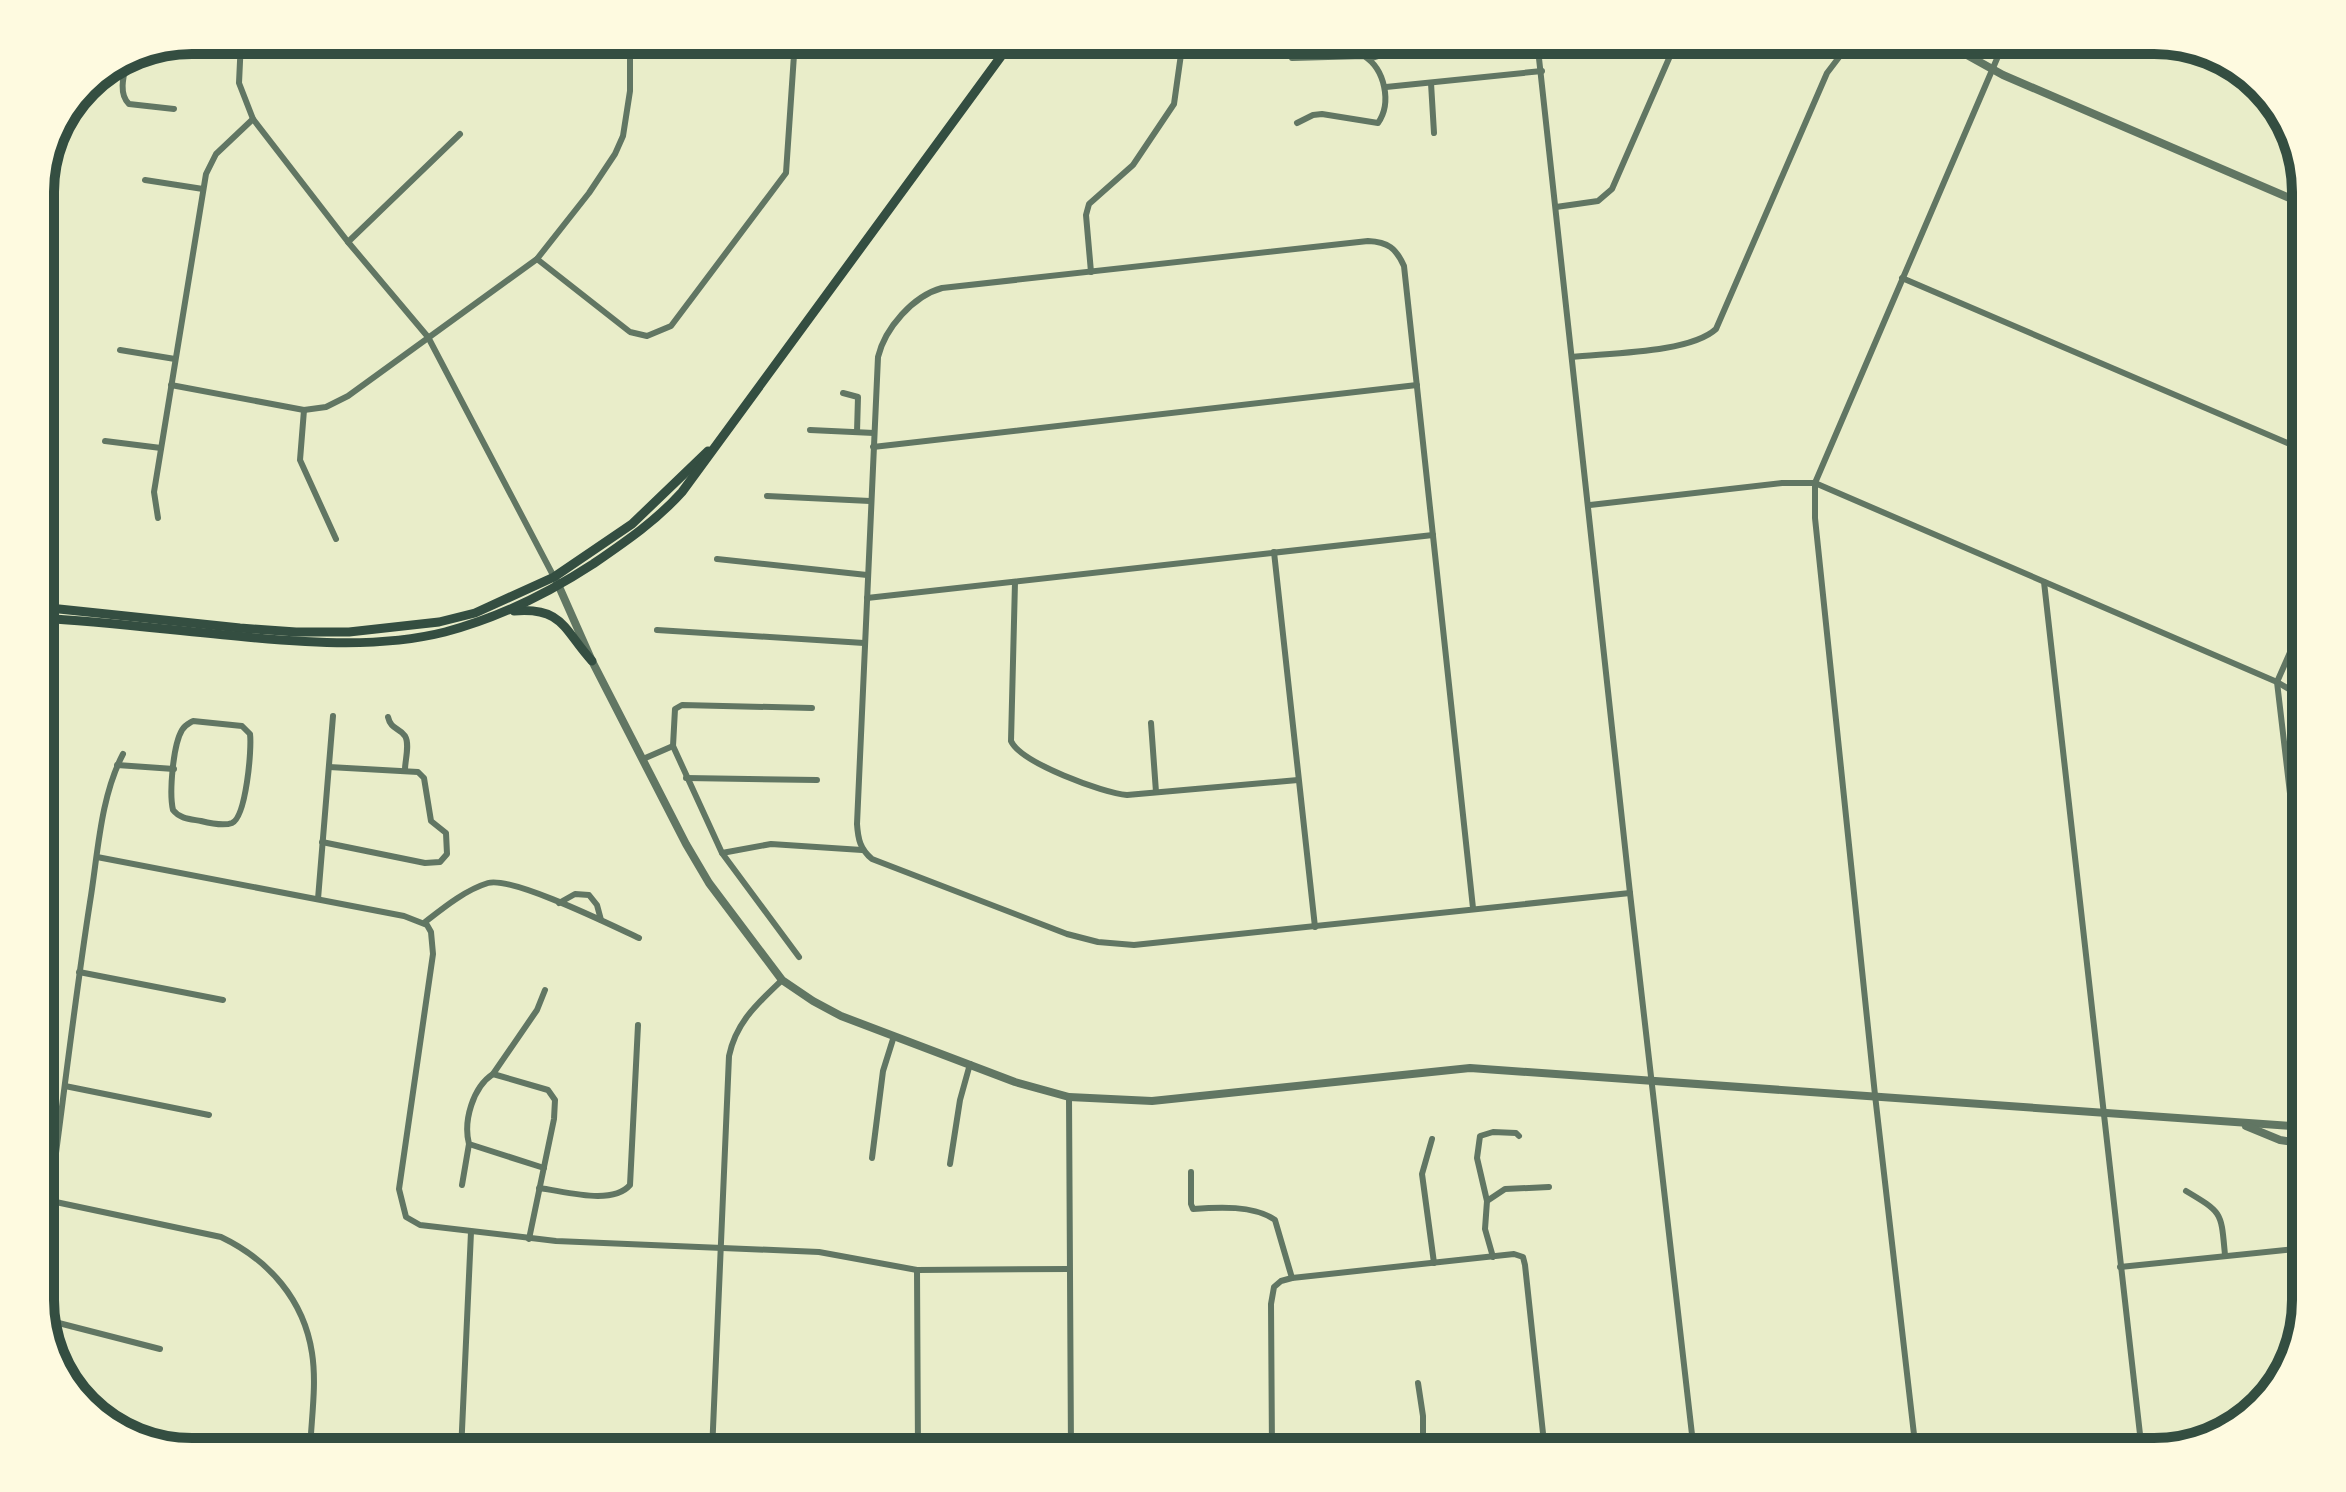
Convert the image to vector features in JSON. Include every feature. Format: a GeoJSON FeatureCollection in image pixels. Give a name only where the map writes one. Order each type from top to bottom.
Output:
{"type":"FeatureCollection","features":[{"type":"Feature","properties":{"kind":"main road"},"geometry":{"type":"LineString","coordinates":[[54,619],[296,641],[401,639],[442,632],[503,612],[630,539],[669,507],[703,465],[1003,54]]}},
{"type":"Feature","properties":{"kind":"main road"},"geometry":{"type":"LineString","coordinates":[[54,608],[240,628],[349,632],[412,627],[475,613],[557,582]]}},
{"type":"Feature","properties":{"kind":"main road"},"geometry":{"type":"LineString","coordinates":[[503,612],[533,610],[547,613],[565,627],[592,661]]}},
{"type":"Feature","properties":{"kind":"street"},"geometry":{"type":"LineString","coordinates":[[240,54],[239,83],[253,119],[348,242],[428,337],[557,582],[592,661],[709,883],[782,980],[841,1016],[1015,1082],[1069,1097],[1127,1101],[1182,1099],[1466,1068],[2292,1126]]}},
{"type":"Feature","properties":{"kind":"street"},"geometry":{"type":"LineString","coordinates":[[171,385],[304,410],[326,407],[348,396],[537,259],[615,154],[623,136],[630,91],[630,54]]}},
{"type":"Feature","properties":{"kind":"street"},"geometry":{"type":"LineString","coordinates":[[537,259],[630,332],[647,336],[671,326],[786,173],[794,54]]}},
{"type":"Feature","properties":{"kind":"street"},"geometry":{"type":"LineString","coordinates":[[1091,272],[1086,215],[1089,204],[1133,165],[1174,104],[1181,54]]}},
{"type":"Feature","properties":{"kind":"street"},"geometry":{"type":"LineString","coordinates":[[1292,58],[1357,55],[1369,59],[1385,54]]}},
{"type":"Feature","properties":{"kind":"street"},"geometry":{"type":"LineString","coordinates":[[1539,54],[1692,1438]]}},
{"type":"Feature","properties":{"kind":"street"},"geometry":{"type":"LineString","coordinates":[[1556,207],[1598,201],[1612,189],[1671,54]]}},
{"type":"Feature","properties":{"kind":"street"},"geometry":{"type":"LineString","coordinates":[[1572,357],[1684,345],[1697,342],[1716,329],[1827,73],[1841,54]]}},
{"type":"Feature","properties":{"kind":"street"},"geometry":{"type":"LineString","coordinates":[[1966,54],[1993,69],[2292,199]]}},
{"type":"Feature","properties":{"kind":"street"},"geometry":{"type":"LineString","coordinates":[[1914,1438],[1875,1095],[1815,518],[1815,483],[1999,54]]}},
{"type":"Feature","properties":{"kind":"street"},"geometry":{"type":"LineString","coordinates":[[1297,123],[1322,114],[1378,123],[1386,87],[1369,59]]}},
{"type":"Feature","properties":{"kind":"street"},"geometry":{"type":"LineString","coordinates":[[1386,87],[1542,71]]}},
{"type":"Feature","properties":{"kind":"street"},"geometry":{"type":"LineString","coordinates":[[126,72],[124,101],[174,109]]}},
{"type":"Feature","properties":{"kind":"street"},"geometry":{"type":"LineString","coordinates":[[1431,83],[1434,133]]}},
{"type":"Feature","properties":{"kind":"street"},"geometry":{"type":"LineString","coordinates":[[158,518],[154,492],[203,189],[210,163],[216,154],[253,119]]}},
{"type":"Feature","properties":{"kind":"street"},"geometry":{"type":"LineString","coordinates":[[348,242],[460,134]]}},
{"type":"Feature","properties":{"kind":"street"},"geometry":{"type":"LineString","coordinates":[[145,180],[203,189]]}},
{"type":"Feature","properties":{"kind":"street"},"geometry":{"type":"LineString","coordinates":[[1473,908],[1404,266],[1395,249],[1389,244],[1368,241],[1091,272],[931,291],[914,303],[886,337],[878,357],[857,824],[862,850],[872,859],[1067,934],[1098,942],[1153,945],[1630,893]]}},
{"type":"Feature","properties":{"kind":"street"},"geometry":{"type":"LineString","coordinates":[[1902,278],[2292,445]]}},
{"type":"Feature","properties":{"kind":"street"},"geometry":{"type":"LineString","coordinates":[[120,350],[175,359]]}},
{"type":"Feature","properties":{"kind":"street"},"geometry":{"type":"LineString","coordinates":[[873,447],[1417,385]]}},
{"type":"Feature","properties":{"kind":"street"},"geometry":{"type":"LineString","coordinates":[[843,393],[858,397],[857,432]]}},
{"type":"Feature","properties":{"kind":"street"},"geometry":{"type":"LineString","coordinates":[[304,410],[300,447],[302,466],[336,539]]}},
{"type":"Feature","properties":{"kind":"street"},"geometry":{"type":"LineString","coordinates":[[810,430],[874,433]]}},
{"type":"Feature","properties":{"kind":"street"},"geometry":{"type":"LineString","coordinates":[[105,441],[161,448]]}},
{"type":"Feature","properties":{"kind":"street"},"geometry":{"type":"LineString","coordinates":[[1590,505],[1782,483],[1815,483],[2292,691]]}},
{"type":"Feature","properties":{"kind":"street"},"geometry":{"type":"LineString","coordinates":[[767,496],[870,501]]}},
{"type":"Feature","properties":{"kind":"street"},"geometry":{"type":"LineString","coordinates":[[867,598],[1433,535]]}},
{"type":"Feature","properties":{"kind":"street"},"geometry":{"type":"LineString","coordinates":[[1274,552],[1315,927]]}},
{"type":"Feature","properties":{"kind":"street"},"geometry":{"type":"LineString","coordinates":[[717,559],[867,575]]}},
{"type":"Feature","properties":{"kind":"street"},"geometry":{"type":"LineString","coordinates":[[1015,582],[1013,747],[1029,758],[1108,792],[1127,795],[1298,780]]}},
{"type":"Feature","properties":{"kind":"street"},"geometry":{"type":"LineString","coordinates":[[2044,582],[2140,1438]]}},
{"type":"Feature","properties":{"kind":"street"},"geometry":{"type":"LineString","coordinates":[[657,630],[864,643]]}},
{"type":"Feature","properties":{"kind":"street"},"geometry":{"type":"LineString","coordinates":[[2292,648],[2277,682],[2292,810]]}},
{"type":"Feature","properties":{"kind":"street"},"geometry":{"type":"LineString","coordinates":[[799,957],[722,853],[673,746],[672,718],[675,709],[682,705],[812,708]]}},
{"type":"Feature","properties":{"kind":"street"},"geometry":{"type":"LineString","coordinates":[[318,899],[333,716]]}},
{"type":"Feature","properties":{"kind":"street"},"geometry":{"type":"LineString","coordinates":[[388,717],[393,728],[407,740],[405,769]]}},
{"type":"Feature","properties":{"kind":"street"},"geometry":{"type":"LineString","coordinates":[[193,721],[242,726],[250,734],[242,809],[231,823],[207,823],[176,814],[171,802],[174,769],[181,731],[193,721]]}},
{"type":"Feature","properties":{"kind":"street"},"geometry":{"type":"LineString","coordinates":[[1151,723],[1156,792]]}},
{"type":"Feature","properties":{"kind":"street"},"geometry":{"type":"LineString","coordinates":[[643,759],[673,746]]}},
{"type":"Feature","properties":{"kind":"street"},"geometry":{"type":"LineString","coordinates":[[54,1176],[79,972],[97,857],[110,785],[123,754]]}},
{"type":"Feature","properties":{"kind":"street"},"geometry":{"type":"LineString","coordinates":[[117,765],[174,769]]}},
{"type":"Feature","properties":{"kind":"street"},"geometry":{"type":"LineString","coordinates":[[322,842],[425,863],[440,862],[447,854],[446,833],[431,821],[424,778],[418,772],[329,767]]}},
{"type":"Feature","properties":{"kind":"street"},"geometry":{"type":"LineString","coordinates":[[686,778],[817,780]]}},
{"type":"Feature","properties":{"kind":"street"},"geometry":{"type":"LineString","coordinates":[[722,853],[771,844],[862,850]]}},
{"type":"Feature","properties":{"kind":"street"},"geometry":{"type":"LineString","coordinates":[[97,857],[425,922],[431,932],[433,954],[399,1194],[409,1220],[420,1225],[529,1239],[819,1252],[917,1270],[1069,1269]]}},
{"type":"Feature","properties":{"kind":"street"},"geometry":{"type":"LineString","coordinates":[[425,922],[458,899],[491,883],[501,882],[639,938]]}},
{"type":"Feature","properties":{"kind":"street"},"geometry":{"type":"LineString","coordinates":[[559,903],[575,894],[589,895],[597,905],[601,920]]}},
{"type":"Feature","properties":{"kind":"street"},"geometry":{"type":"LineString","coordinates":[[79,972],[223,1000]]}},
{"type":"Feature","properties":{"kind":"street"},"geometry":{"type":"LineString","coordinates":[[713,1438],[724,1154],[732,1044],[751,1009],[782,980]]}},
{"type":"Feature","properties":{"kind":"street"},"geometry":{"type":"LineString","coordinates":[[462,1185],[469,1144],[467,1131],[476,1091],[483,1080],[493,1074],[537,1010],[545,990]]}},
{"type":"Feature","properties":{"kind":"street"},"geometry":{"type":"LineString","coordinates":[[539,1188],[606,1197],[619,1195],[630,1185],[638,1025]]}},
{"type":"Feature","properties":{"kind":"street"},"geometry":{"type":"LineString","coordinates":[[872,1158],[883,1071],[894,1036]]}},
{"type":"Feature","properties":{"kind":"street"},"geometry":{"type":"LineString","coordinates":[[950,1164],[961,1096],[970,1064]]}},
{"type":"Feature","properties":{"kind":"street"},"geometry":{"type":"LineString","coordinates":[[493,1074],[548,1090],[553,1095],[554,1119],[529,1239]]}},
{"type":"Feature","properties":{"kind":"street"},"geometry":{"type":"LineString","coordinates":[[65,1086],[209,1115]]}},
{"type":"Feature","properties":{"kind":"street"},"geometry":{"type":"LineString","coordinates":[[1069,1097],[1071,1438]]}},
{"type":"Feature","properties":{"kind":"street"},"geometry":{"type":"LineString","coordinates":[[2241,1123],[2280,1140],[2292,1142]]}},
{"type":"Feature","properties":{"kind":"street"},"geometry":{"type":"LineString","coordinates":[[1493,1257],[1485,1229],[1487,1201],[1477,1158],[1480,1136],[1493,1132],[1516,1133],[1519,1136]]}},
{"type":"Feature","properties":{"kind":"street"},"geometry":{"type":"LineString","coordinates":[[1432,1139],[1422,1174],[1434,1263]]}},
{"type":"Feature","properties":{"kind":"street"},"geometry":{"type":"LineString","coordinates":[[469,1144],[544,1168]]}},
{"type":"Feature","properties":{"kind":"street"},"geometry":{"type":"LineString","coordinates":[[1191,1172],[1193,1209],[1236,1209],[1266,1214],[1275,1220],[1292,1278]]}},
{"type":"Feature","properties":{"kind":"street"},"geometry":{"type":"LineString","coordinates":[[1487,1201],[1505,1189],[1549,1187]]}},
{"type":"Feature","properties":{"kind":"street"},"geometry":{"type":"LineString","coordinates":[[2186,1191],[2213,1207],[2220,1215],[2225,1255]]}},
{"type":"Feature","properties":{"kind":"street"},"geometry":{"type":"LineString","coordinates":[[54,1202],[221,1237],[240,1246],[269,1268],[291,1296],[310,1341],[313,1370],[311,1438]]}},
{"type":"Feature","properties":{"kind":"street"},"geometry":{"type":"LineString","coordinates":[[462,1438],[471,1232]]}},
{"type":"Feature","properties":{"kind":"street"},"geometry":{"type":"LineString","coordinates":[[2120,1267],[2292,1249]]}},
{"type":"Feature","properties":{"kind":"street"},"geometry":{"type":"LineString","coordinates":[[1272,1438],[1272,1295],[1274,1287],[1281,1281],[1514,1254],[1524,1260],[1543,1438]]}},
{"type":"Feature","properties":{"kind":"street"},"geometry":{"type":"LineString","coordinates":[[917,1270],[918,1438]]}},
{"type":"Feature","properties":{"kind":"street"},"geometry":{"type":"LineString","coordinates":[[57,1322],[160,1349]]}},
{"type":"Feature","properties":{"kind":"street"},"geometry":{"type":"LineString","coordinates":[[1418,1383],[1423,1438]]}}]}
